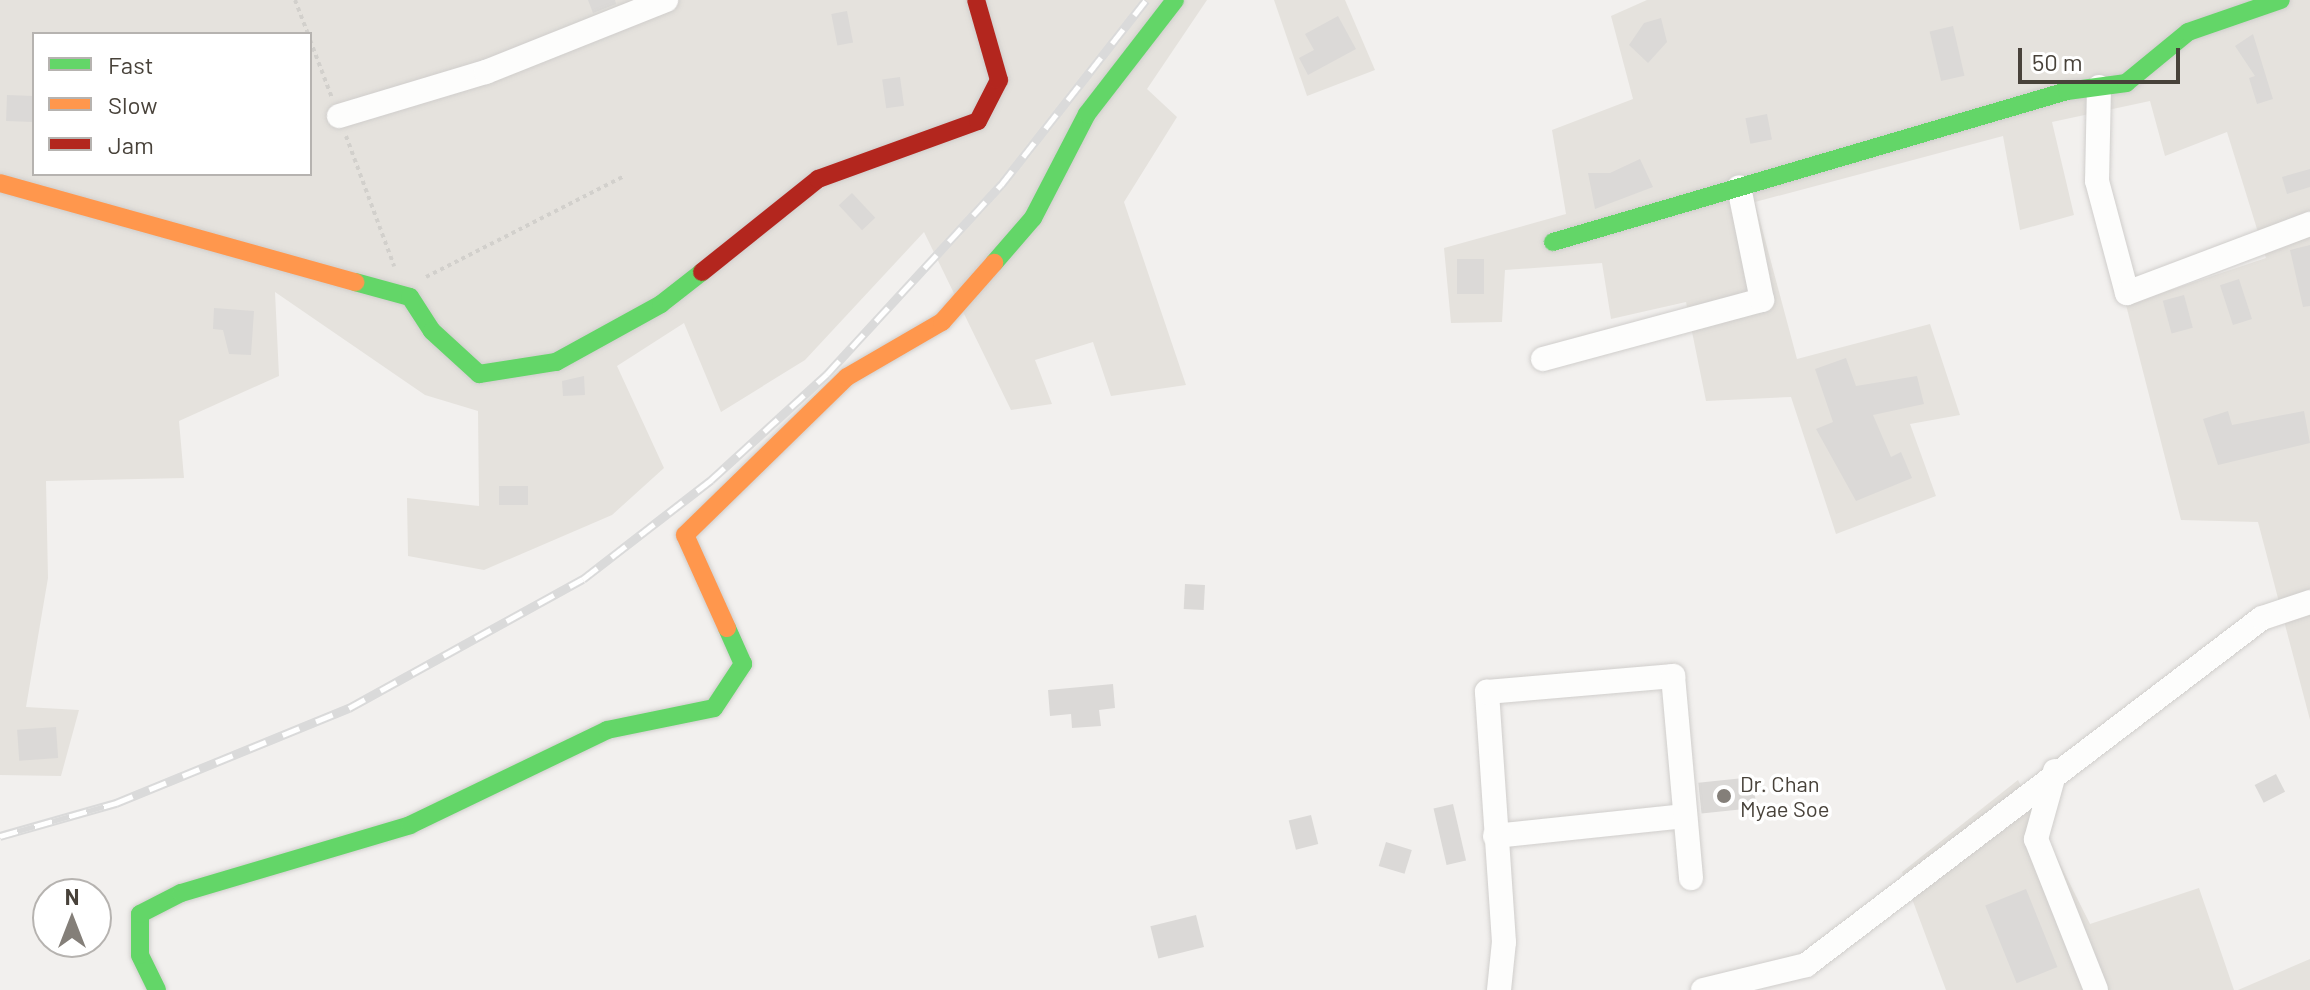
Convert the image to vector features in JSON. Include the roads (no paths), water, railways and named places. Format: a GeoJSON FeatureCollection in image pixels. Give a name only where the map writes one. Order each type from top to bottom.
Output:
{"type":"FeatureCollection","features":[{"type":"Feature","properties":{"kind":"street"},"geometry":{"type":"LineString","coordinates":[[339,116],[486,72],[666,0]]}},
{"type":"Feature","properties":{"kind":"street"},"geometry":{"type":"LineString","coordinates":[[0,183],[410,297],[432,331],[479,374],[556,362],[661,304],[818,179],[978,121],[999,80],[976,0]]}},
{"type":"Feature","properties":{"kind":"street"},"geometry":{"type":"LineString","coordinates":[[157,990],[140,955],[140,914],[181,893],[410,825],[607,730],[714,708],[743,664],[685,535],[847,377],[942,322],[1033,218],[1087,114],[1175,0]]}},
{"type":"Feature","properties":{"kind":"street"},"geometry":{"type":"LineString","coordinates":[[1553,242],[2099,87],[2126,83],[2188,32],[2281,0]]}},
{"type":"Feature","properties":{"kind":"street"},"geometry":{"type":"LineString","coordinates":[[2099,87],[2097,181],[2127,293],[2310,224]]}},
{"type":"Feature","properties":{"kind":"street"},"geometry":{"type":"LineString","coordinates":[[1543,359],[1762,300],[1739,187]]}},
{"type":"Feature","properties":{"kind":"street"},"geometry":{"type":"LineString","coordinates":[[1785,990],[1806,965],[2055,771],[2262,618],[2310,602]]}},
{"type":"Feature","properties":{"kind":"street"},"geometry":{"type":"LineString","coordinates":[[1499,990],[1504,942],[1487,692],[1673,676],[1691,878]]}},
{"type":"Feature","properties":{"kind":"street"},"geometry":{"type":"LineString","coordinates":[[2055,771],[2036,839],[2096,990]]}},
{"type":"Feature","properties":{"kind":"street"},"geometry":{"type":"LineString","coordinates":[[1495,836],[1685,816]]}},
{"type":"Feature","properties":{"kind":"street"},"geometry":{"type":"LineString","coordinates":[[1703,990],[1806,965]]}},
{"type":"Feature","properties":{"kind":"railway"},"geometry":{"type":"LineString","coordinates":[[0,836],[116,803],[349,708],[583,579],[711,480],[827,374],[1001,185],[1146,0]]}},
{"type":"Feature","properties":{"kind":"place","name":"Dr. Chan Myae Soe"},"geometry":{"type":"Point","coordinates":[1724,796]}}]}
